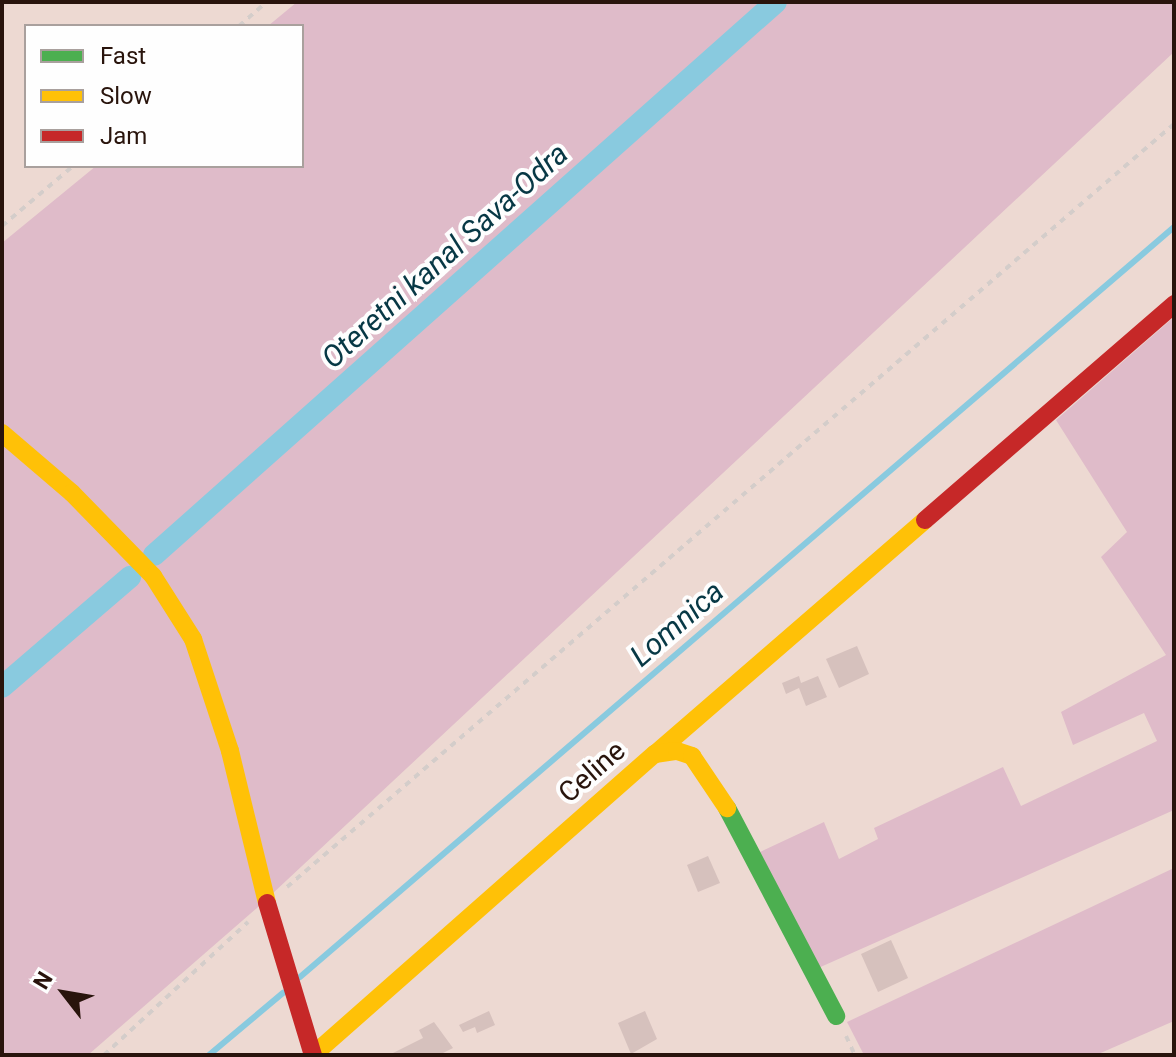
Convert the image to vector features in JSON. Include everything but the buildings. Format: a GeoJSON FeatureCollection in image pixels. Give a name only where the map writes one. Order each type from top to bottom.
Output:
{"type":"FeatureCollection","features":[{"type":"Feature","properties":{"kind":"street"},"geometry":{"type":"LineString","coordinates":[[655,754],[1174,304]]}},
{"type":"Feature","properties":{"kind":"street"},"geometry":{"type":"LineString","coordinates":[[2,433],[109,529],[181,615],[209,678],[273,926],[313,1055]]}},
{"type":"Feature","properties":{"kind":"street","name":"Celine"},"geometry":{"type":"LineString","coordinates":[[313,1055],[655,754],[677,751],[692,756],[712,779],[836,1016]]}},
{"type":"Feature","properties":{"kind":"path"},"geometry":{"type":"LineString","coordinates":[[241,24],[267,2]]}},
{"type":"Feature","properties":{"kind":"path"},"geometry":{"type":"LineString","coordinates":[[104,1055],[268,904],[1174,124]]}},
{"type":"Feature","properties":{"kind":"path"},"geometry":{"type":"LineString","coordinates":[[2,226],[71,168]]}},
{"type":"Feature","properties":{"kind":"shaded area"},"geometry":{"type":"Polygon","coordinates":[[[297,2],[1174,2],[1174,52],[257,908],[88,1055],[2,1055],[2,243],[94,168],[304,168],[304,24],[270,24],[297,2]]]}},
{"type":"Feature","properties":{"kind":"shaded area"},"geometry":{"type":"Polygon","coordinates":[[[1174,317],[1174,810],[816,969],[760,852],[824,822],[839,859],[878,839],[874,828],[1003,767],[1021,806],[1157,741],[1144,713],[1073,745],[1061,712],[1166,655],[1101,557],[1127,532],[1056,420],[1174,317]]]}},
{"type":"Feature","properties":{"kind":"shaded area"},"geometry":{"type":"Polygon","coordinates":[[[1174,868],[1174,1021],[1096,1055],[864,1055],[847,1022],[1174,868]]]}},
{"type":"Feature","properties":{"kind":"waterway","name":"Oteretni kanal Sava-Odra"},"geometry":{"type":"LineString","coordinates":[[154,555],[776,2]]}},
{"type":"Feature","properties":{"kind":"waterway","name":"Lomnica"},"geometry":{"type":"LineString","coordinates":[[300,977],[1174,227]]}},
{"type":"Feature","properties":{"kind":"waterway","name":"Oteretni kanal Sava-Odra"},"geometry":{"type":"LineString","coordinates":[[2,687],[130,577]]}},
{"type":"Feature","properties":{"kind":"waterway","name":"Lomnica"},"geometry":{"type":"LineString","coordinates":[[209,1055],[283,993]]}},
{"type":"Feature","properties":{"kind":"traffic: fast"},"geometry":{"type":"LineString","coordinates":[[727,808],[836,1016]]}},
{"type":"Feature","properties":{"kind":"traffic: slow"},"geometry":{"type":"LineString","coordinates":[[2,433],[72,493],[153,576],[193,639],[230,751],[267,903]]}},
{"type":"Feature","properties":{"kind":"traffic: slow"},"geometry":{"type":"LineString","coordinates":[[655,754],[925,520]]}},
{"type":"Feature","properties":{"kind":"traffic: slow"},"geometry":{"type":"LineString","coordinates":[[313,1055],[655,754],[677,751],[692,756],[727,808]]}},
{"type":"Feature","properties":{"kind":"traffic: jam"},"geometry":{"type":"LineString","coordinates":[[925,520],[1174,304]]}},
{"type":"Feature","properties":{"kind":"traffic: jam"},"geometry":{"type":"LineString","coordinates":[[267,903],[313,1055]]}}]}
